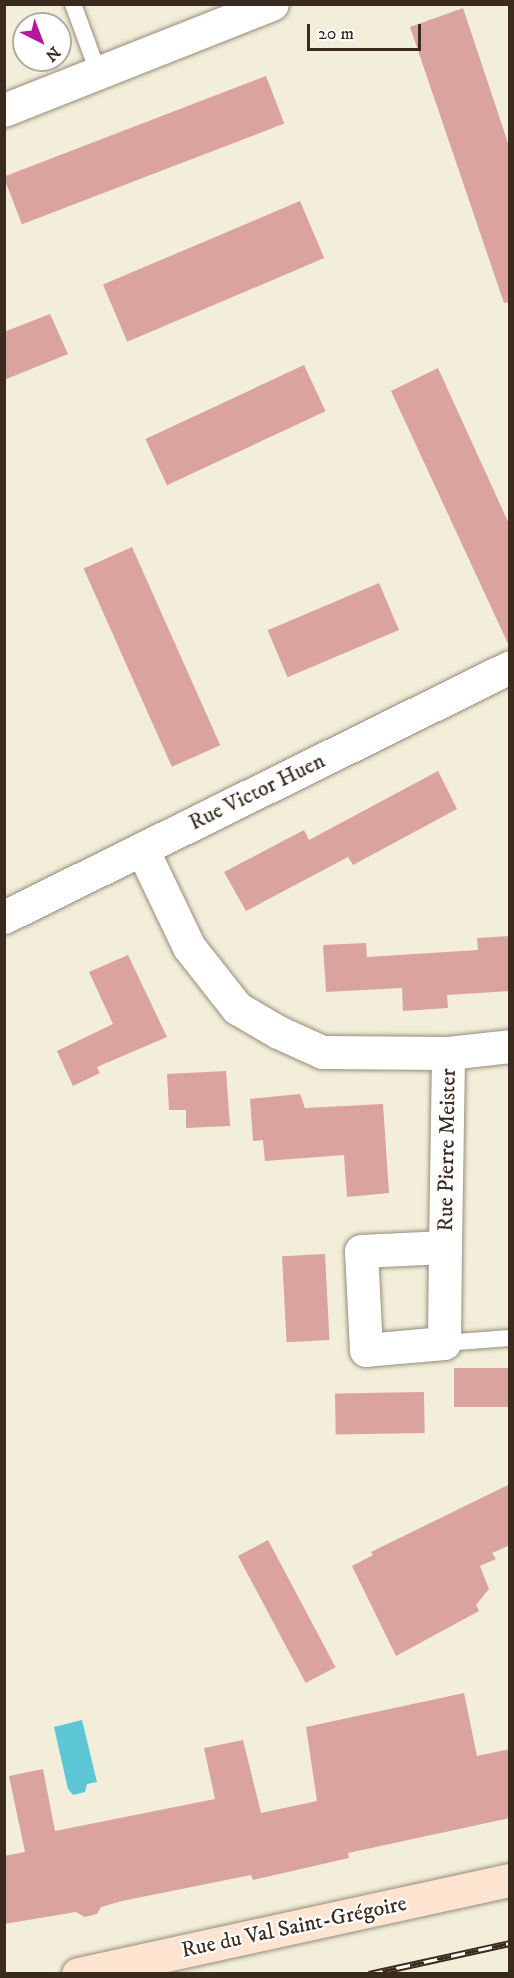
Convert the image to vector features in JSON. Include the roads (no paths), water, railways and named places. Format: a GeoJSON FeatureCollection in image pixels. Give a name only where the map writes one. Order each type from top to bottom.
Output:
{"type":"FeatureCollection","features":[{"type":"Feature","properties":{"kind":"street"},"geometry":{"type":"LineString","coordinates":[[4,110],[272,4]]}},
{"type":"Feature","properties":{"kind":"street","name":"Rue Victor Huen"},"geometry":{"type":"LineString","coordinates":[[4,917],[143,851],[510,667]]}},
{"type":"Feature","properties":{"kind":"street","name":"Rue Pierre Meister"},"geometry":{"type":"LineString","coordinates":[[143,851],[189,947],[237,1008],[278,1032],[322,1052],[448,1053],[510,1046]]}},
{"type":"Feature","properties":{"kind":"street","name":"Rue Pierre Meister"},"geometry":{"type":"LineString","coordinates":[[444,1343],[448,1053]]}},
{"type":"Feature","properties":{"kind":"street"},"geometry":{"type":"LineString","coordinates":[[444,1343],[366,1350],[361,1251],[445,1247]]}},
{"type":"Feature","properties":{"kind":"street","name":"Rue du Val Saint-Grégoire"},"geometry":{"type":"LineString","coordinates":[[78,1974],[510,1880]]}},
{"type":"Feature","properties":{"kind":"lane"},"geometry":{"type":"LineString","coordinates":[[73,4],[98,72]]}},
{"type":"Feature","properties":{"kind":"lane"},"geometry":{"type":"LineString","coordinates":[[444,1343],[510,1338]]}},
{"type":"Feature","properties":{"kind":"water"},"geometry":{"type":"Polygon","coordinates":[[[82,1720],[97,1782],[87,1784],[85,1792],[73,1795],[68,1789],[54,1727],[82,1720]]]}},
{"type":"Feature","properties":{"kind":"railway"},"geometry":{"type":"LineString","coordinates":[[369,1974],[510,1943]]}}]}
